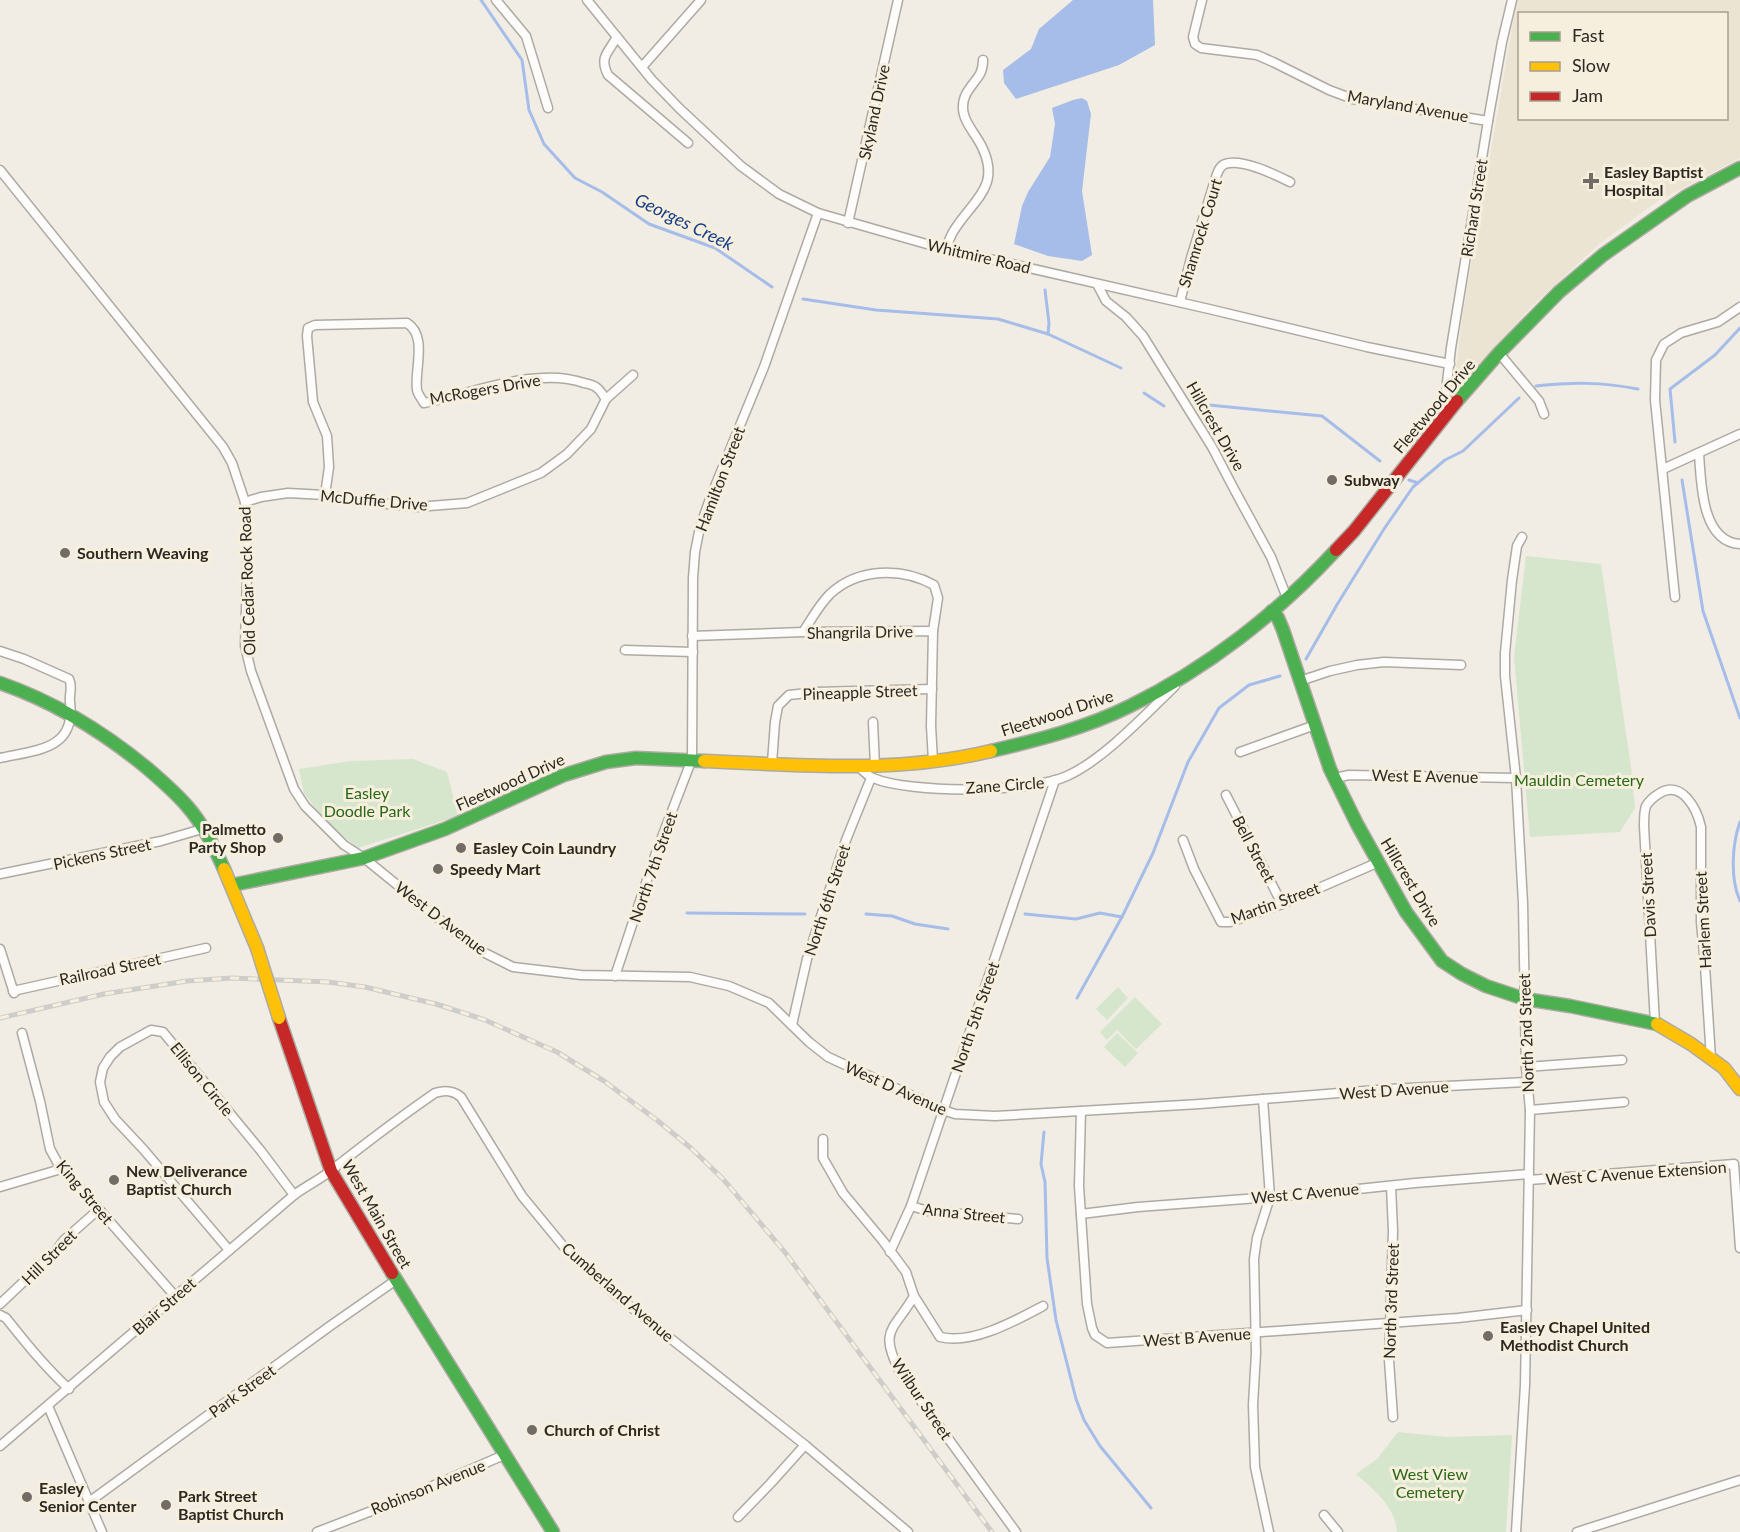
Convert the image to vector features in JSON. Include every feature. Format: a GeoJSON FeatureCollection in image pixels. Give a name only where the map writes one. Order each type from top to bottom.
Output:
{"type":"FeatureCollection","features":[{"type":"Feature","properties":{"kind":"street"},"geometry":{"type":"LineString","coordinates":[[496,0],[526,36],[548,108]]}},
{"type":"Feature","properties":{"kind":"street"},"geometry":{"type":"LineString","coordinates":[[642,67],[701,0]]}},
{"type":"Feature","properties":{"kind":"street","name":"Skyland Drive"},"geometry":{"type":"LineString","coordinates":[[848,223],[898,0]]}},
{"type":"Feature","properties":{"kind":"street","name":"Maryland Avenue"},"geometry":{"type":"LineString","coordinates":[[1202,0],[1193,37],[1195,44],[1201,48],[1257,55],[1329,90],[1353,99],[1488,121]]}},
{"type":"Feature","properties":{"kind":"street","name":"Richard Street"},"geometry":{"type":"LineString","coordinates":[[1443,418],[1451,348],[1488,121],[1512,0]]}},
{"type":"Feature","properties":{"kind":"street","name":"Whitmire Road"},"geometry":{"type":"LineString","coordinates":[[591,2],[617,38],[679,108],[741,166],[779,194],[818,213],[946,249],[1366,347],[1450,364]]}},
{"type":"Feature","properties":{"kind":"street"},"geometry":{"type":"LineString","coordinates":[[617,38],[605,56],[603,66],[608,75],[688,143]]}},
{"type":"Feature","properties":{"kind":"street"},"geometry":{"type":"LineString","coordinates":[[946,249],[954,231],[987,187],[988,160],[966,120],[963,106],[965,97],[981,73],[983,60]]}},
{"type":"Feature","properties":{"kind":"street","name":"Shamrock Court"},"geometry":{"type":"LineString","coordinates":[[1180,302],[1191,258],[1220,167],[1238,163],[1264,169],[1290,182]]}},
{"type":"Feature","properties":{"kind":"street","name":"Fleetwood Drive"},"geometry":{"type":"LineString","coordinates":[[232,885],[364,858],[445,829],[564,775],[606,762],[636,758],[692,759],[859,766],[873,772],[895,766],[980,754],[1026,743],[1076,728],[1128,707],[1213,658],[1272,611],[1328,559],[1354,531],[1443,418],[1499,353],[1558,292],[1603,255],[1687,196],[1740,168]]}},
{"type":"Feature","properties":{"kind":"street","name":"Old Cedar Rock Road"},"geometry":{"type":"LineString","coordinates":[[0,170],[223,447],[232,463],[245,502],[248,539],[245,646],[251,671],[294,789],[305,806],[344,845],[364,858]]}},
{"type":"Feature","properties":{"kind":"street","name":"Hamilton Street"},"geometry":{"type":"LineString","coordinates":[[692,759],[694,570],[700,527],[764,367],[818,213]]}},
{"type":"Feature","properties":{"kind":"street","name":"Hillcrest Drive"},"geometry":{"type":"LineString","coordinates":[[1097,284],[1106,301],[1126,317],[1143,336],[1212,447],[1271,557],[1287,598]]}},
{"type":"Feature","properties":{"kind":"street"},"geometry":{"type":"LineString","coordinates":[[1675,597],[1655,400],[1656,360],[1664,344],[1681,333],[1718,322],[1740,307]]}},
{"type":"Feature","properties":{"kind":"street","name":"McRogers Drive"},"geometry":{"type":"LineString","coordinates":[[326,495],[329,467],[327,436],[313,402],[307,336],[308,328],[315,325],[407,323],[414,327],[417,334],[418,351],[417,392],[424,403],[509,382],[552,377],[578,380],[597,387],[606,399]]}},
{"type":"Feature","properties":{"kind":"street"},"geometry":{"type":"LineString","coordinates":[[1499,353],[1539,401],[1544,414]]}},
{"type":"Feature","properties":{"kind":"street","name":"McDuffie Drive"},"geometry":{"type":"LineString","coordinates":[[245,502],[276,494],[326,495],[417,507],[467,502],[541,473],[567,454],[591,429],[606,399],[633,375]]}},
{"type":"Feature","properties":{"kind":"street"},"geometry":{"type":"LineString","coordinates":[[1663,469],[1740,434]]}},
{"type":"Feature","properties":{"kind":"street"},"geometry":{"type":"LineString","coordinates":[[1699,453],[1702,493],[1708,519],[1720,536],[1733,544],[1740,544]]}},
{"type":"Feature","properties":{"kind":"street","name":"North 2nd Street"},"geometry":{"type":"LineString","coordinates":[[1516,1532],[1526,1385],[1530,1110],[1526,1067],[1523,903],[1516,777],[1504,676],[1504,653],[1517,546],[1522,537]]}},
{"type":"Feature","properties":{"kind":"street"},"geometry":{"type":"LineString","coordinates":[[803,632],[829,595],[842,585],[861,576],[884,572],[921,578],[934,585],[938,598],[933,631]]}},
{"type":"Feature","properties":{"kind":"street","name":"Hillcrest Drive"},"geometry":{"type":"LineString","coordinates":[[1272,611],[1283,630],[1314,725],[1335,778],[1357,824],[1406,912],[1442,961],[1486,986],[1525,999],[1655,1023],[1673,1032],[1724,1068],[1740,1089]]}},
{"type":"Feature","properties":{"kind":"street","name":"Shangrila Drive"},"geometry":{"type":"LineString","coordinates":[[692,636],[933,631],[931,726],[933,761]]}},
{"type":"Feature","properties":{"kind":"street"},"geometry":{"type":"LineString","coordinates":[[625,650],[693,652]]}},
{"type":"Feature","properties":{"kind":"street"},"geometry":{"type":"LineString","coordinates":[[0,651],[69,679],[72,685],[70,697],[72,714],[62,738],[51,746],[0,758]]}},
{"type":"Feature","properties":{"kind":"street"},"geometry":{"type":"LineString","coordinates":[[1300,681],[1330,671],[1384,662],[1461,665]]}},
{"type":"Feature","properties":{"kind":"street","name":"Zane Circle"},"geometry":{"type":"LineString","coordinates":[[873,772],[899,785],[952,789],[1008,788],[1043,784],[1068,776],[1095,758],[1129,730],[1189,673]]}},
{"type":"Feature","properties":{"kind":"street","name":"West Main Street"},"geometry":{"type":"LineString","coordinates":[[0,683],[42,699],[72,714],[125,750],[175,792],[191,812],[232,885],[257,948],[331,1171],[553,1532]]}},
{"type":"Feature","properties":{"kind":"street","name":"Pineapple Street"},"geometry":{"type":"LineString","coordinates":[[772,763],[778,706],[789,695],[932,689]]}},
{"type":"Feature","properties":{"kind":"street"},"geometry":{"type":"LineString","coordinates":[[873,722],[873,772]]}},
{"type":"Feature","properties":{"kind":"street"},"geometry":{"type":"LineString","coordinates":[[1240,752],[1314,725]]}},
{"type":"Feature","properties":{"kind":"street","name":"North 7th Street"},"geometry":{"type":"LineString","coordinates":[[615,976],[657,850],[692,759]]}},
{"type":"Feature","properties":{"kind":"street","name":"North 6th Street"},"geometry":{"type":"LineString","coordinates":[[792,1025],[807,959],[846,840],[873,772]]}},
{"type":"Feature","properties":{"kind":"street","name":"West E Avenue"},"geometry":{"type":"LineString","coordinates":[[1335,778],[1349,775],[1516,777]]}},
{"type":"Feature","properties":{"kind":"street","name":"North 5th Street"},"geometry":{"type":"LineString","coordinates":[[891,1252],[911,1206],[1055,780]]}},
{"type":"Feature","properties":{"kind":"street","name":"Davis Street"},"geometry":{"type":"LineString","coordinates":[[1655,1023],[1644,825],[1645,807],[1660,793],[1669,789],[1678,790]]}},
{"type":"Feature","properties":{"kind":"street","name":"Harlem Street"},"geometry":{"type":"LineString","coordinates":[[1678,790],[1691,804],[1700,819],[1701,827],[1701,922],[1711,1058]]}},
{"type":"Feature","properties":{"kind":"street","name":"Bell Street"},"geometry":{"type":"LineString","coordinates":[[1226,795],[1282,904]]}},
{"type":"Feature","properties":{"kind":"street","name":"Pickens Street"},"geometry":{"type":"LineString","coordinates":[[0,874],[161,841],[202,829]]}},
{"type":"Feature","properties":{"kind":"street","name":"Martin Street"},"geometry":{"type":"LineString","coordinates":[[1183,840],[1221,922],[1230,922],[1282,904],[1379,862]]}},
{"type":"Feature","properties":{"kind":"street","name":"West D Avenue"},"geometry":{"type":"LineString","coordinates":[[364,858],[454,931],[485,953],[513,967],[581,975],[690,977],[729,986],[769,1003],[828,1057],[955,1114],[995,1116],[1389,1089],[1528,1082]]}},
{"type":"Feature","properties":{"kind":"street","name":"Railroad Street"},"geometry":{"type":"LineString","coordinates":[[0,949],[13,992],[206,948]]}},
{"type":"Feature","properties":{"kind":"street","name":"Ellison Circle"},"geometry":{"type":"LineString","coordinates":[[229,1250],[115,1119],[104,1101],[100,1082],[103,1068],[120,1047],[151,1030],[163,1032],[261,1150],[294,1195]]}},
{"type":"Feature","properties":{"kind":"street","name":"King Street"},"geometry":{"type":"LineString","coordinates":[[22,1033],[50,1149],[61,1169],[175,1296]]}},
{"type":"Feature","properties":{"kind":"street"},"geometry":{"type":"LineString","coordinates":[[1526,1067],[1622,1060]]}},
{"type":"Feature","properties":{"kind":"street","name":"Cumberland Avenue"},"geometry":{"type":"LineString","coordinates":[[331,1171],[435,1093],[455,1092],[461,1097],[522,1196],[564,1247],[617,1296],[805,1445],[908,1532]]}},
{"type":"Feature","properties":{"kind":"street"},"geometry":{"type":"LineString","coordinates":[[1263,1099],[1270,1197],[1257,1238],[1254,1259],[1256,1333],[1253,1405],[1255,1467],[1269,1532]]}},
{"type":"Feature","properties":{"kind":"street"},"geometry":{"type":"LineString","coordinates":[[1530,1110],[1624,1102]]}},
{"type":"Feature","properties":{"kind":"street","name":"West B Avenue"},"geometry":{"type":"LineString","coordinates":[[1081,1111],[1079,1186],[1087,1304],[1095,1335],[1107,1343],[1458,1318],[1527,1310]]}},
{"type":"Feature","properties":{"kind":"street"},"geometry":{"type":"LineString","coordinates":[[823,1138],[824,1158],[843,1193],[906,1272],[914,1296],[940,1336],[951,1340],[988,1332],[1043,1306]]}},
{"type":"Feature","properties":{"kind":"street","name":"West C Avenue Extension"},"geometry":{"type":"LineString","coordinates":[[1529,1177],[1734,1164],[1740,1248]]}},
{"type":"Feature","properties":{"kind":"street"},"geometry":{"type":"LineString","coordinates":[[0,1187],[61,1169]]}},
{"type":"Feature","properties":{"kind":"street","name":"Blair Street"},"geometry":{"type":"LineString","coordinates":[[0,1446],[294,1195],[331,1171]]}},
{"type":"Feature","properties":{"kind":"street","name":"West C Avenue"},"geometry":{"type":"LineString","coordinates":[[1081,1214],[1138,1207],[1391,1186],[1529,1177]]}},
{"type":"Feature","properties":{"kind":"street","name":"North 3rd Street"},"geometry":{"type":"LineString","coordinates":[[1391,1186],[1394,1231],[1389,1360],[1393,1417]]}},
{"type":"Feature","properties":{"kind":"street","name":"Anna Street"},"geometry":{"type":"LineString","coordinates":[[911,1206],[928,1211],[1018,1219]]}},
{"type":"Feature","properties":{"kind":"street","name":"Hill Street"},"geometry":{"type":"LineString","coordinates":[[0,1304],[55,1252],[64,1240],[98,1210]]}},
{"type":"Feature","properties":{"kind":"street","name":"Park Street"},"geometry":{"type":"LineString","coordinates":[[89,1502],[396,1280]]}},
{"type":"Feature","properties":{"kind":"street","name":"Wilbur Street"},"geometry":{"type":"LineString","coordinates":[[914,1296],[890,1333],[889,1344],[892,1357],[900,1372],[1016,1532]]}},
{"type":"Feature","properties":{"kind":"street"},"geometry":{"type":"LineString","coordinates":[[0,1315],[6,1318],[39,1358],[69,1389]]}},
{"type":"Feature","properties":{"kind":"street"},"geometry":{"type":"LineString","coordinates":[[48,1406],[102,1532]]}},
{"type":"Feature","properties":{"kind":"street"},"geometry":{"type":"LineString","coordinates":[[738,1516],[805,1445]]}},
{"type":"Feature","properties":{"kind":"street","name":"Robinson Avenue"},"geometry":{"type":"LineString","coordinates":[[317,1532],[400,1500],[504,1455]]}},
{"type":"Feature","properties":{"kind":"street"},"geometry":{"type":"LineString","coordinates":[[1577,1532],[1740,1480]]}},
{"type":"Feature","properties":{"kind":"street"},"geometry":{"type":"LineString","coordinates":[[1324,1515],[1338,1532]]}},
{"type":"Feature","properties":{"kind":"shaded area","name":"Easley Baptist Hospital"},"geometry":{"type":"Polygon","coordinates":[[[1517,0],[1740,0],[1740,158],[1658,201],[1598,245],[1531,307],[1461,384],[1455,377],[1463,312],[1517,0]]]}},
{"type":"Feature","properties":{"kind":"green space","name":"Mauldin Cemetery"},"geometry":{"type":"Polygon","coordinates":[[[1526,556],[1601,564],[1635,808],[1620,832],[1530,837],[1514,657],[1526,556]]]}},
{"type":"Feature","properties":{"kind":"green space","name":"Easley Doodle Park"},"geometry":{"type":"Polygon","coordinates":[[[413,759],[447,772],[458,816],[358,848],[326,822],[304,793],[299,769],[350,761],[413,759]]]}},
{"type":"Feature","properties":{"kind":"green space"},"geometry":{"type":"Polygon","coordinates":[[[1118,987],[1128,998],[1107,1020],[1096,1009],[1118,987]]]}},
{"type":"Feature","properties":{"kind":"green space"},"geometry":{"type":"Polygon","coordinates":[[[1135,997],[1162,1024],[1136,1049],[1117,1030],[1107,1040],[1100,1032],[1135,997]]]}},
{"type":"Feature","properties":{"kind":"green space"},"geometry":{"type":"Polygon","coordinates":[[[1117,1033],[1138,1053],[1125,1067],[1104,1047],[1117,1033]]]}},
{"type":"Feature","properties":{"kind":"green space","name":"West View Cemetery"},"geometry":{"type":"Polygon","coordinates":[[[1398,1432],[1447,1437],[1512,1435],[1506,1532],[1397,1532],[1388,1506],[1356,1474],[1377,1459],[1398,1432]]]}},
{"type":"Feature","properties":{"kind":"water"},"geometry":{"type":"Polygon","coordinates":[[[1073,0],[1153,0],[1155,45],[1119,65],[1016,99],[1004,83],[1003,70],[1031,49],[1039,29],[1073,0]]]}},
{"type":"Feature","properties":{"kind":"water"},"geometry":{"type":"Polygon","coordinates":[[[1082,98],[1087,101],[1091,114],[1082,191],[1092,255],[1082,261],[1048,256],[1014,244],[1022,206],[1050,157],[1055,124],[1052,108],[1082,98]]]}},
{"type":"Feature","properties":{"kind":"waterway","name":"Georges Creek"},"geometry":{"type":"LineString","coordinates":[[481,0],[522,60],[529,110],[544,144],[575,178],[602,192],[649,224],[715,248],[772,287]]}},
{"type":"Feature","properties":{"kind":"waterway"},"geometry":{"type":"LineString","coordinates":[[1045,290],[1048,334]]}},
{"type":"Feature","properties":{"kind":"waterway","name":"Georges Creek"},"geometry":{"type":"LineString","coordinates":[[803,299],[876,310],[998,319],[1048,334],[1121,368]]}},
{"type":"Feature","properties":{"kind":"waterway","name":"Georges Creek"},"geometry":{"type":"LineString","coordinates":[[1675,442],[1670,389],[1715,355],[1740,328]]}},
{"type":"Feature","properties":{"kind":"waterway","name":"Georges Creek"},"geometry":{"type":"LineString","coordinates":[[1536,386],[1587,383],[1638,389]]}},
{"type":"Feature","properties":{"kind":"waterway","name":"Georges Creek"},"geometry":{"type":"LineString","coordinates":[[1144,393],[1164,406]]}},
{"type":"Feature","properties":{"kind":"waterway"},"geometry":{"type":"LineString","coordinates":[[1306,659],[1384,529],[1413,487],[1445,460],[1463,451],[1519,398]]}},
{"type":"Feature","properties":{"kind":"waterway","name":"Georges Creek"},"geometry":{"type":"LineString","coordinates":[[1209,405],[1322,416],[1380,461]]}},
{"type":"Feature","properties":{"kind":"waterway","name":"Georges Creek"},"geometry":{"type":"LineString","coordinates":[[1409,480],[1418,483]]}},
{"type":"Feature","properties":{"kind":"waterway"},"geometry":{"type":"LineString","coordinates":[[1682,480],[1703,611],[1740,718]]}},
{"type":"Feature","properties":{"kind":"waterway"},"geometry":{"type":"LineString","coordinates":[[1077,998],[1122,917],[1153,853],[1188,762],[1219,708],[1249,685],[1280,676]]}},
{"type":"Feature","properties":{"kind":"waterway"},"geometry":{"type":"LineString","coordinates":[[1740,822],[1733,862],[1740,901]]}},
{"type":"Feature","properties":{"kind":"waterway"},"geometry":{"type":"LineString","coordinates":[[687,913],[805,914]]}},
{"type":"Feature","properties":{"kind":"waterway"},"geometry":{"type":"LineString","coordinates":[[1025,914],[1076,919],[1100,913],[1122,917]]}},
{"type":"Feature","properties":{"kind":"waterway"},"geometry":{"type":"LineString","coordinates":[[866,914],[892,916],[915,924],[948,929]]}},
{"type":"Feature","properties":{"kind":"waterway"},"geometry":{"type":"LineString","coordinates":[[1044,1132],[1041,1164],[1045,1182],[1047,1258],[1056,1320],[1076,1399],[1084,1420],[1100,1446],[1151,1508]]}},
{"type":"Feature","properties":{"kind":"railway"},"geometry":{"type":"LineString","coordinates":[[0,1018],[104,994],[187,981],[232,978],[328,982],[365,987],[436,1004],[485,1020],[557,1052],[604,1081],[658,1121],[723,1179],[784,1251],[992,1532]]}},
{"type":"Feature","properties":{"kind":"traffic: fast"},"geometry":{"type":"LineString","coordinates":[[1457,401],[1499,353],[1559,292],[1603,255],[1687,196],[1740,168]]}},
{"type":"Feature","properties":{"kind":"traffic: fast"},"geometry":{"type":"LineString","coordinates":[[991,751],[1044,738],[1113,714],[1186,675],[1240,638],[1290,596],[1336,550]]}},
{"type":"Feature","properties":{"kind":"traffic: fast"},"geometry":{"type":"LineString","coordinates":[[1272,611],[1283,630],[1330,769],[1357,824],[1406,912],[1442,961],[1486,986],[1525,999],[1657,1024]]}},
{"type":"Feature","properties":{"kind":"traffic: fast"},"geometry":{"type":"LineString","coordinates":[[0,683],[59,708],[113,742],[147,768],[193,813],[208,836],[224,869]]}},
{"type":"Feature","properties":{"kind":"traffic: fast"},"geometry":{"type":"LineString","coordinates":[[232,885],[364,858],[445,829],[564,775],[606,762],[636,758],[704,761]]}},
{"type":"Feature","properties":{"kind":"traffic: fast"},"geometry":{"type":"LineString","coordinates":[[392,1273],[553,1532]]}},
{"type":"Feature","properties":{"kind":"traffic: slow"},"geometry":{"type":"LineString","coordinates":[[704,761],[812,766],[884,765],[920,763],[991,751]]}},
{"type":"Feature","properties":{"kind":"traffic: slow"},"geometry":{"type":"LineString","coordinates":[[224,869],[257,948]]}},
{"type":"Feature","properties":{"kind":"traffic: slow"},"geometry":{"type":"LineString","coordinates":[[257,948],[279,1018]]}},
{"type":"Feature","properties":{"kind":"traffic: slow"},"geometry":{"type":"LineString","coordinates":[[1657,1024],[1691,1044],[1724,1068],[1740,1089]]}},
{"type":"Feature","properties":{"kind":"traffic: jam"},"geometry":{"type":"LineString","coordinates":[[1336,550],[1354,531],[1457,401]]}},
{"type":"Feature","properties":{"kind":"traffic: jam"},"geometry":{"type":"LineString","coordinates":[[279,1018],[331,1171],[392,1273]]}},
{"type":"Feature","properties":{"kind":"place","name":"Easley Baptist Hospital"},"geometry":{"type":"Point","coordinates":[1591,181]}},
{"type":"Feature","properties":{"kind":"place","name":"Subway"},"geometry":{"type":"Point","coordinates":[1332,480]}},
{"type":"Feature","properties":{"kind":"place","name":"Southern Weaving"},"geometry":{"type":"Point","coordinates":[65,553]}},
{"type":"Feature","properties":{"kind":"place","name":"Palmetto Party Shop"},"geometry":{"type":"Point","coordinates":[278,838]}},
{"type":"Feature","properties":{"kind":"place","name":"Easley Coin Laundry"},"geometry":{"type":"Point","coordinates":[461,848]}},
{"type":"Feature","properties":{"kind":"place","name":"Speedy Mart"},"geometry":{"type":"Point","coordinates":[438,869]}},
{"type":"Feature","properties":{"kind":"place","name":"New Deliverance Baptist Church"},"geometry":{"type":"Point","coordinates":[114,1180]}},
{"type":"Feature","properties":{"kind":"place","name":"Easley Chapel United Methodist Church"},"geometry":{"type":"Point","coordinates":[1488,1336]}},
{"type":"Feature","properties":{"kind":"place","name":"Church of Christ"},"geometry":{"type":"Point","coordinates":[532,1430]}},
{"type":"Feature","properties":{"kind":"place","name":"Easley Senior Center"},"geometry":{"type":"Point","coordinates":[27,1497]}},
{"type":"Feature","properties":{"kind":"place","name":"Park Street Baptist Church"},"geometry":{"type":"Point","coordinates":[166,1505]}}]}
